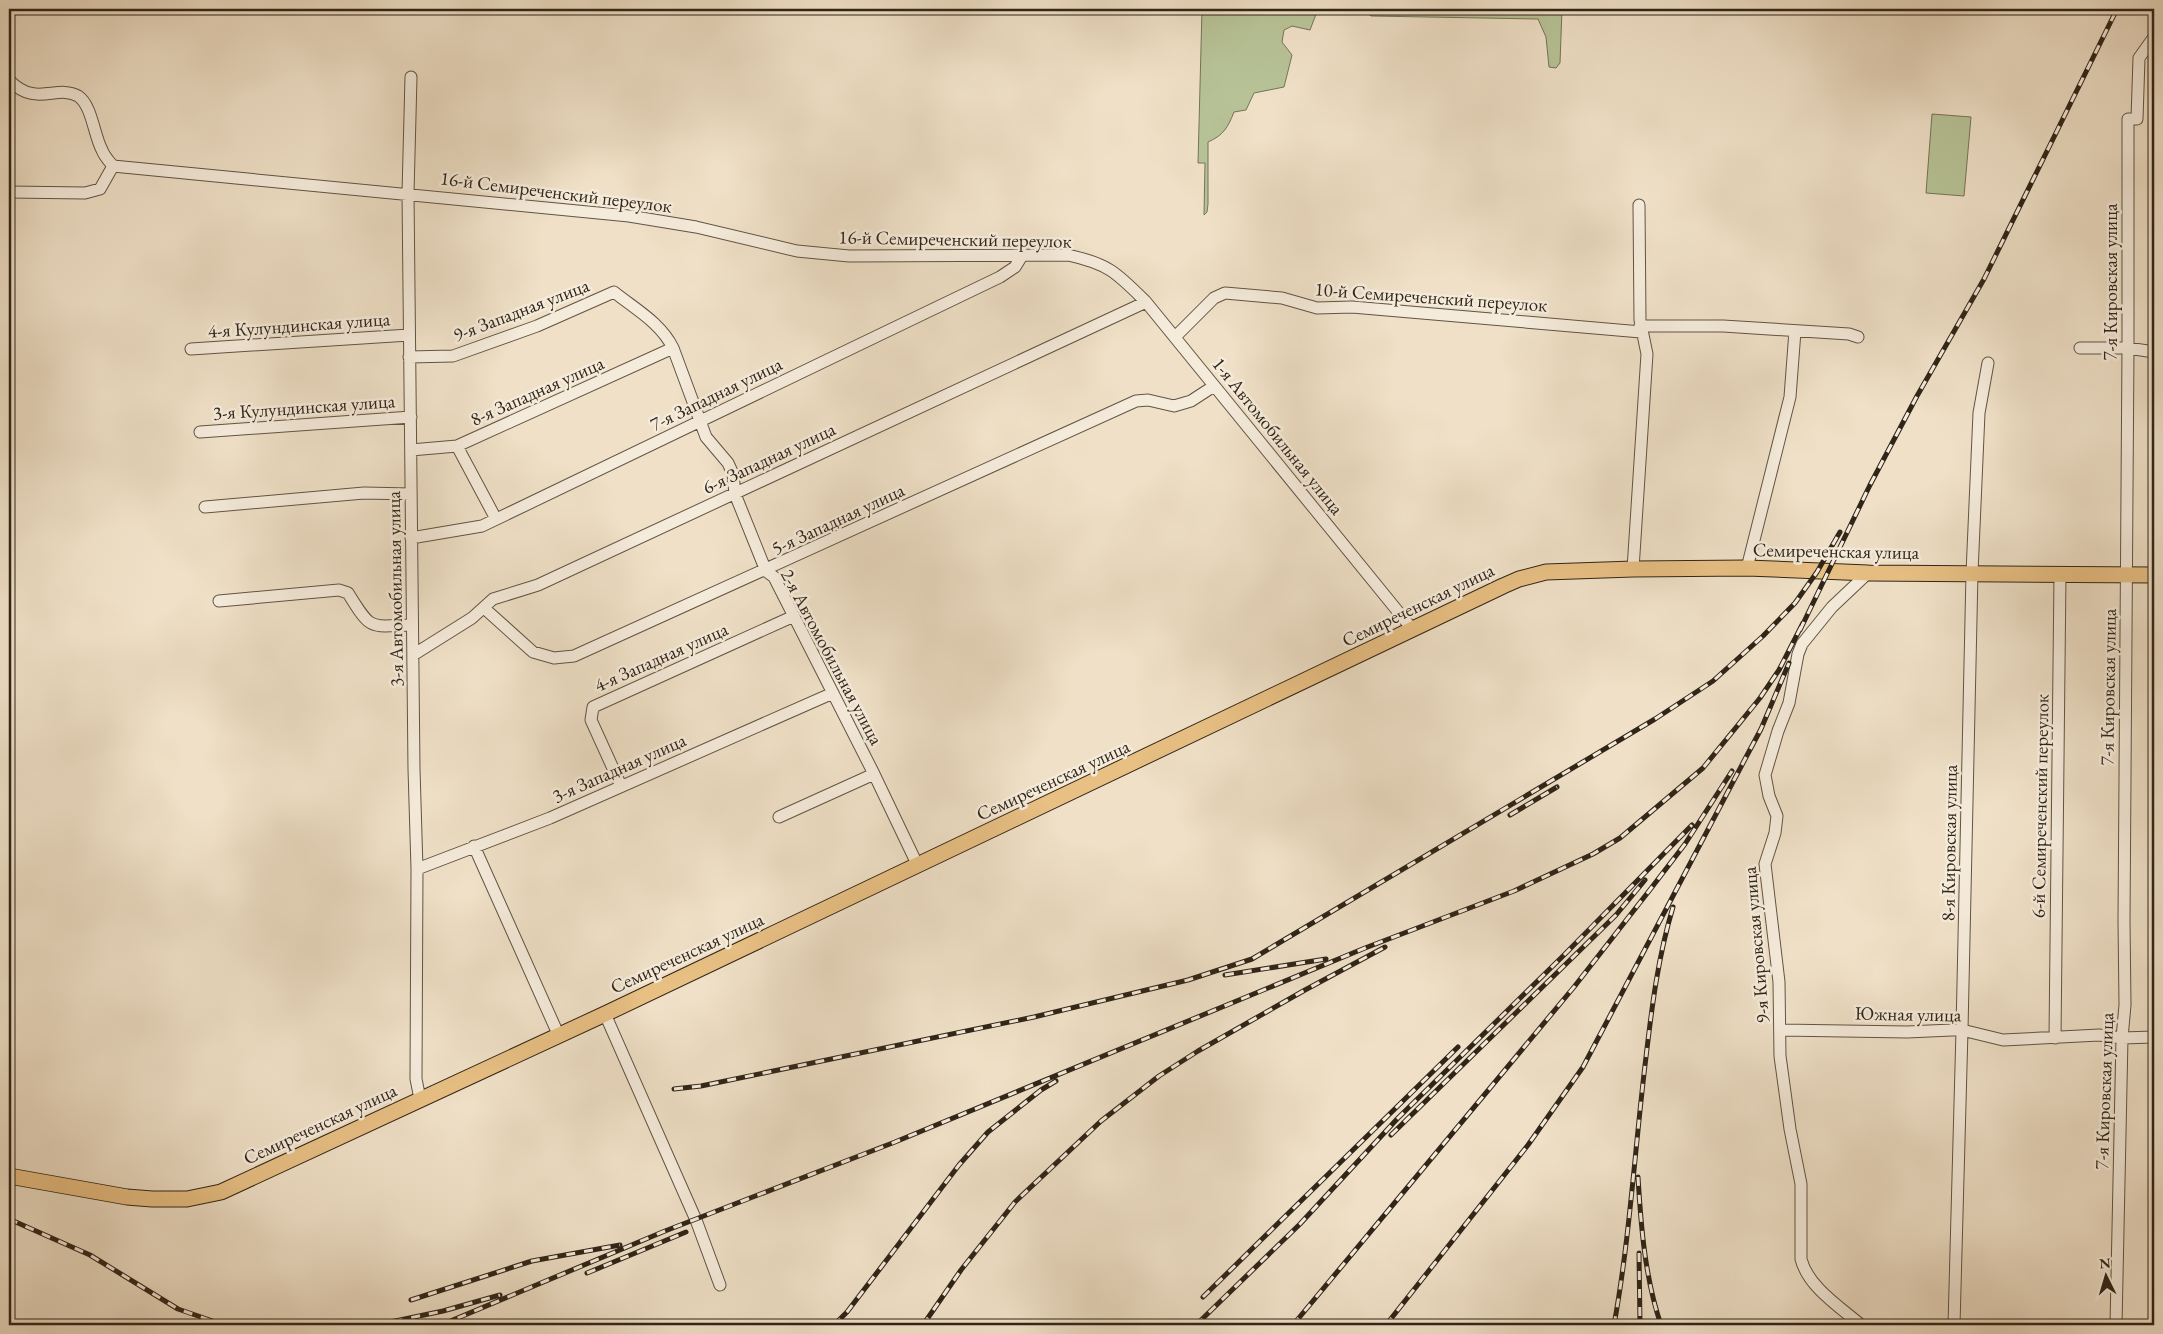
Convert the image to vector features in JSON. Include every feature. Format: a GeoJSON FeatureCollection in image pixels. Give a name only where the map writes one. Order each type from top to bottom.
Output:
{"type":"FeatureCollection","features":[{"type":"Feature","properties":{"kind":"main road","name":"Семиреченская улица"},"geometry":{"type":"LineString","coordinates":[[9,1176],[127,1197],[187,1199],[221,1192],[605,1014],[1502,586],[1531,575],[1565,570],[1747,568],[1868,573],[2154,575]]}},
{"type":"Feature","properties":{"kind":"street","name":"7-я Кировская улица"},"geometry":{"type":"LineString","coordinates":[[2116,1325],[2122,1038],[2125,1005],[2128,119],[2137,119],[2139,58],[2154,37]]}},
{"type":"Feature","properties":{"kind":"street","name":"3-я Автомобильная улица"},"geometry":{"type":"LineString","coordinates":[[411,77],[408,193],[409,357],[417,869],[416,1079],[420,1099]]}},
{"type":"Feature","properties":{"kind":"street"},"geometry":{"type":"LineString","coordinates":[[9,80],[19,90],[34,94],[79,96],[87,108],[101,150],[113,166],[100,189],[85,193],[9,192]]}},
{"type":"Feature","properties":{"kind":"street","name":"16-й Семиреченский переулок"},"geometry":{"type":"LineString","coordinates":[[113,166],[408,193],[656,220],[696,226],[797,252],[849,256],[1068,255],[1093,261],[1110,268]]}},
{"type":"Feature","properties":{"kind":"street"},"geometry":{"type":"LineString","coordinates":[[1633,568],[1646,362],[1645,345],[1641,329],[1639,206]]}},
{"type":"Feature","properties":{"kind":"street","name":"7-я Западная улица"},"geometry":{"type":"LineString","coordinates":[[411,538],[482,526],[1000,277],[1015,267],[1023,254]]}},
{"type":"Feature","properties":{"kind":"street","name":"1-я Автомобильная улица"},"geometry":{"type":"LineString","coordinates":[[1110,268],[1146,302],[1413,630]]}},
{"type":"Feature","properties":{"kind":"street","name":"2-я Автомобильная улица"},"geometry":{"type":"LineString","coordinates":[[614,292],[656,324],[673,348],[706,437],[728,462],[733,474],[735,494],[766,570],[774,577],[874,774],[918,866]]}},
{"type":"Feature","properties":{"kind":"street","name":"9-я Западная улица"},"geometry":{"type":"LineString","coordinates":[[409,357],[453,356],[537,326],[614,292]]}},
{"type":"Feature","properties":{"kind":"street","name":"10-й Семиреченский переулок"},"geometry":{"type":"LineString","coordinates":[[1175,337],[1214,298],[1225,293],[1282,298],[1317,308],[1352,307],[1641,329],[1723,326],[1849,334],[1858,337]]}},
{"type":"Feature","properties":{"kind":"street","name":"6-я Западная улица"},"geometry":{"type":"LineString","coordinates":[[413,655],[472,618],[493,599],[538,585],[1146,302]]}},
{"type":"Feature","properties":{"kind":"street"},"geometry":{"type":"LineString","coordinates":[[1747,568],[1790,397],[1795,331]]}},
{"type":"Feature","properties":{"kind":"street","name":"4-я Кулундинская улица"},"geometry":{"type":"LineString","coordinates":[[190,349],[409,335]]}},
{"type":"Feature","properties":{"kind":"street","name":"8-я Западная улица"},"geometry":{"type":"LineString","coordinates":[[411,450],[457,446],[673,348]]}},
{"type":"Feature","properties":{"kind":"street"},"geometry":{"type":"LineString","coordinates":[[2080,348],[2128,348],[2154,352]]}},
{"type":"Feature","properties":{"kind":"street","name":"8-я Кировская улица"},"geometry":{"type":"LineString","coordinates":[[1954,1325],[1972,573],[1979,413],[1988,363]]}},
{"type":"Feature","properties":{"kind":"street","name":"5-я Западная улица"},"geometry":{"type":"LineString","coordinates":[[484,608],[533,652],[554,658],[574,656],[1136,401],[1148,400],[1174,406],[1191,401],[1214,386]]}},
{"type":"Feature","properties":{"kind":"street","name":"3-я Кулундинская улица"},"geometry":{"type":"LineString","coordinates":[[200,432],[410,417]]}},
{"type":"Feature","properties":{"kind":"street"},"geometry":{"type":"LineString","coordinates":[[457,446],[496,519]]}},
{"type":"Feature","properties":{"kind":"street"},"geometry":{"type":"LineString","coordinates":[[205,507],[364,493],[411,494]]}},
{"type":"Feature","properties":{"kind":"street","name":"9-я Кировская улица"},"geometry":{"type":"LineString","coordinates":[[1861,1325],[1814,1282],[1803,1268],[1801,1258],[1801,1184],[1790,1129],[1783,1074],[1779,982],[1765,864],[1775,833],[1777,816],[1769,796],[1765,775],[1778,731],[1789,703],[1798,654],[1802,644],[1832,607],[1868,573]]}},
{"type":"Feature","properties":{"kind":"street","name":"6-й Семиреченский переулок"},"geometry":{"type":"LineString","coordinates":[[2055,1038],[2060,574]]}},
{"type":"Feature","properties":{"kind":"street"},"geometry":{"type":"LineString","coordinates":[[219,601],[339,590],[348,593],[364,620],[373,626],[412,625]]}},
{"type":"Feature","properties":{"kind":"street","name":"4-я Западная улица"},"geometry":{"type":"LineString","coordinates":[[621,786],[591,720],[593,707],[794,616]]}},
{"type":"Feature","properties":{"kind":"street","name":"3-я Западная улица"},"geometry":{"type":"LineString","coordinates":[[417,869],[550,818],[833,693]]}},
{"type":"Feature","properties":{"kind":"street"},"geometry":{"type":"LineString","coordinates":[[779,816],[874,774]]}},
{"type":"Feature","properties":{"kind":"street"},"geometry":{"type":"LineString","coordinates":[[474,846],[558,1036]]}},
{"type":"Feature","properties":{"kind":"street"},"geometry":{"type":"LineString","coordinates":[[605,1014],[696,1220],[720,1285]]}},
{"type":"Feature","properties":{"kind":"street","name":"Южная улица"},"geometry":{"type":"LineString","coordinates":[[1780,1030],[1907,1032],[1962,1030],[2002,1040],[2099,1036],[2122,1038],[2154,1037]]}},
{"type":"Feature","properties":{"kind":"green space"},"geometry":{"type":"Polygon","coordinates":[[[1202,9],[1318,9],[1310,30],[1292,26],[1284,30],[1282,42],[1292,55],[1284,87],[1254,93],[1246,110],[1234,112],[1225,130],[1208,142],[1208,204],[1207,212],[1204,215],[1205,163],[1198,163],[1202,9]]]}},
{"type":"Feature","properties":{"kind":"green space"},"geometry":{"type":"Polygon","coordinates":[[[1363,9],[1562,9],[1560,63],[1556,68],[1549,67],[1546,37],[1538,19],[1371,16],[1363,9]]]}},
{"type":"Feature","properties":{"kind":"green space"},"geometry":{"type":"Polygon","coordinates":[[[1932,114],[1971,117],[1964,196],[1926,193],[1932,114]]]}},
{"type":"Feature","properties":{"kind":"railway"},"geometry":{"type":"LineString","coordinates":[[1800,630],[1870,485],[1917,396],[1984,279],[2117,9]]}},
{"type":"Feature","properties":{"kind":"railway"},"geometry":{"type":"LineString","coordinates":[[674,1089],[701,1086],[1034,1017],[1188,980],[1252,959],[1655,719],[1713,681],[1763,636],[1795,603],[1817,572],[1840,532]]}},
{"type":"Feature","properties":{"kind":"railway"},"geometry":{"type":"LineString","coordinates":[[441,1325],[665,1231],[895,1142],[1365,948],[1514,891],[1593,854],[1620,838],[1703,768],[1760,698],[1779,670],[1803,623]]}},
{"type":"Feature","properties":{"kind":"railway"},"geometry":{"type":"LineString","coordinates":[[1386,1325],[1528,1145],[1583,1067],[1761,729],[1789,663]]}},
{"type":"Feature","properties":{"kind":"railway"},"geometry":{"type":"LineString","coordinates":[[1293,1325],[1574,987],[1685,844],[1732,771]]}},
{"type":"Feature","properties":{"kind":"railway"},"geometry":{"type":"LineString","coordinates":[[1510,815],[1557,787]]}},
{"type":"Feature","properties":{"kind":"railway"},"geometry":{"type":"LineString","coordinates":[[1196,1325],[1300,1224],[1398,1118],[1564,955],[1692,825]]}},
{"type":"Feature","properties":{"kind":"railway"},"geometry":{"type":"LineString","coordinates":[[1391,1135],[1616,915],[1645,880]]}},
{"type":"Feature","properties":{"kind":"railway"},"geometry":{"type":"LineString","coordinates":[[1614,1325],[1620,1292],[1653,1000],[1663,944],[1673,907]]}},
{"type":"Feature","properties":{"kind":"railway"},"geometry":{"type":"LineString","coordinates":[[923,1325],[961,1270],[1015,1202],[1101,1121],[1159,1076],[1198,1051],[1385,947]]}},
{"type":"Feature","properties":{"kind":"railway"},"geometry":{"type":"LineString","coordinates":[[1225,975],[1326,959]]}},
{"type":"Feature","properties":{"kind":"railway"},"geometry":{"type":"LineString","coordinates":[[1203,1297],[1458,1047]]}},
{"type":"Feature","properties":{"kind":"railway"},"geometry":{"type":"LineString","coordinates":[[834,1325],[847,1312],[959,1165],[988,1132],[1041,1090],[1056,1081]]}},
{"type":"Feature","properties":{"kind":"railway"},"geometry":{"type":"LineString","coordinates":[[1638,1177],[1647,1271],[1661,1325]]}},
{"type":"Feature","properties":{"kind":"railway"},"geometry":{"type":"LineString","coordinates":[[9,1219],[90,1255],[178,1309],[224,1325]]}},
{"type":"Feature","properties":{"kind":"railway"},"geometry":{"type":"LineString","coordinates":[[587,1273],[686,1232]]}},
{"type":"Feature","properties":{"kind":"railway"},"geometry":{"type":"LineString","coordinates":[[411,1300],[532,1261],[620,1245]]}},
{"type":"Feature","properties":{"kind":"railway"},"geometry":{"type":"LineString","coordinates":[[1639,1253],[1640,1325]]}},
{"type":"Feature","properties":{"kind":"railway"},"geometry":{"type":"LineString","coordinates":[[376,1325],[443,1311],[500,1295]]}}]}
